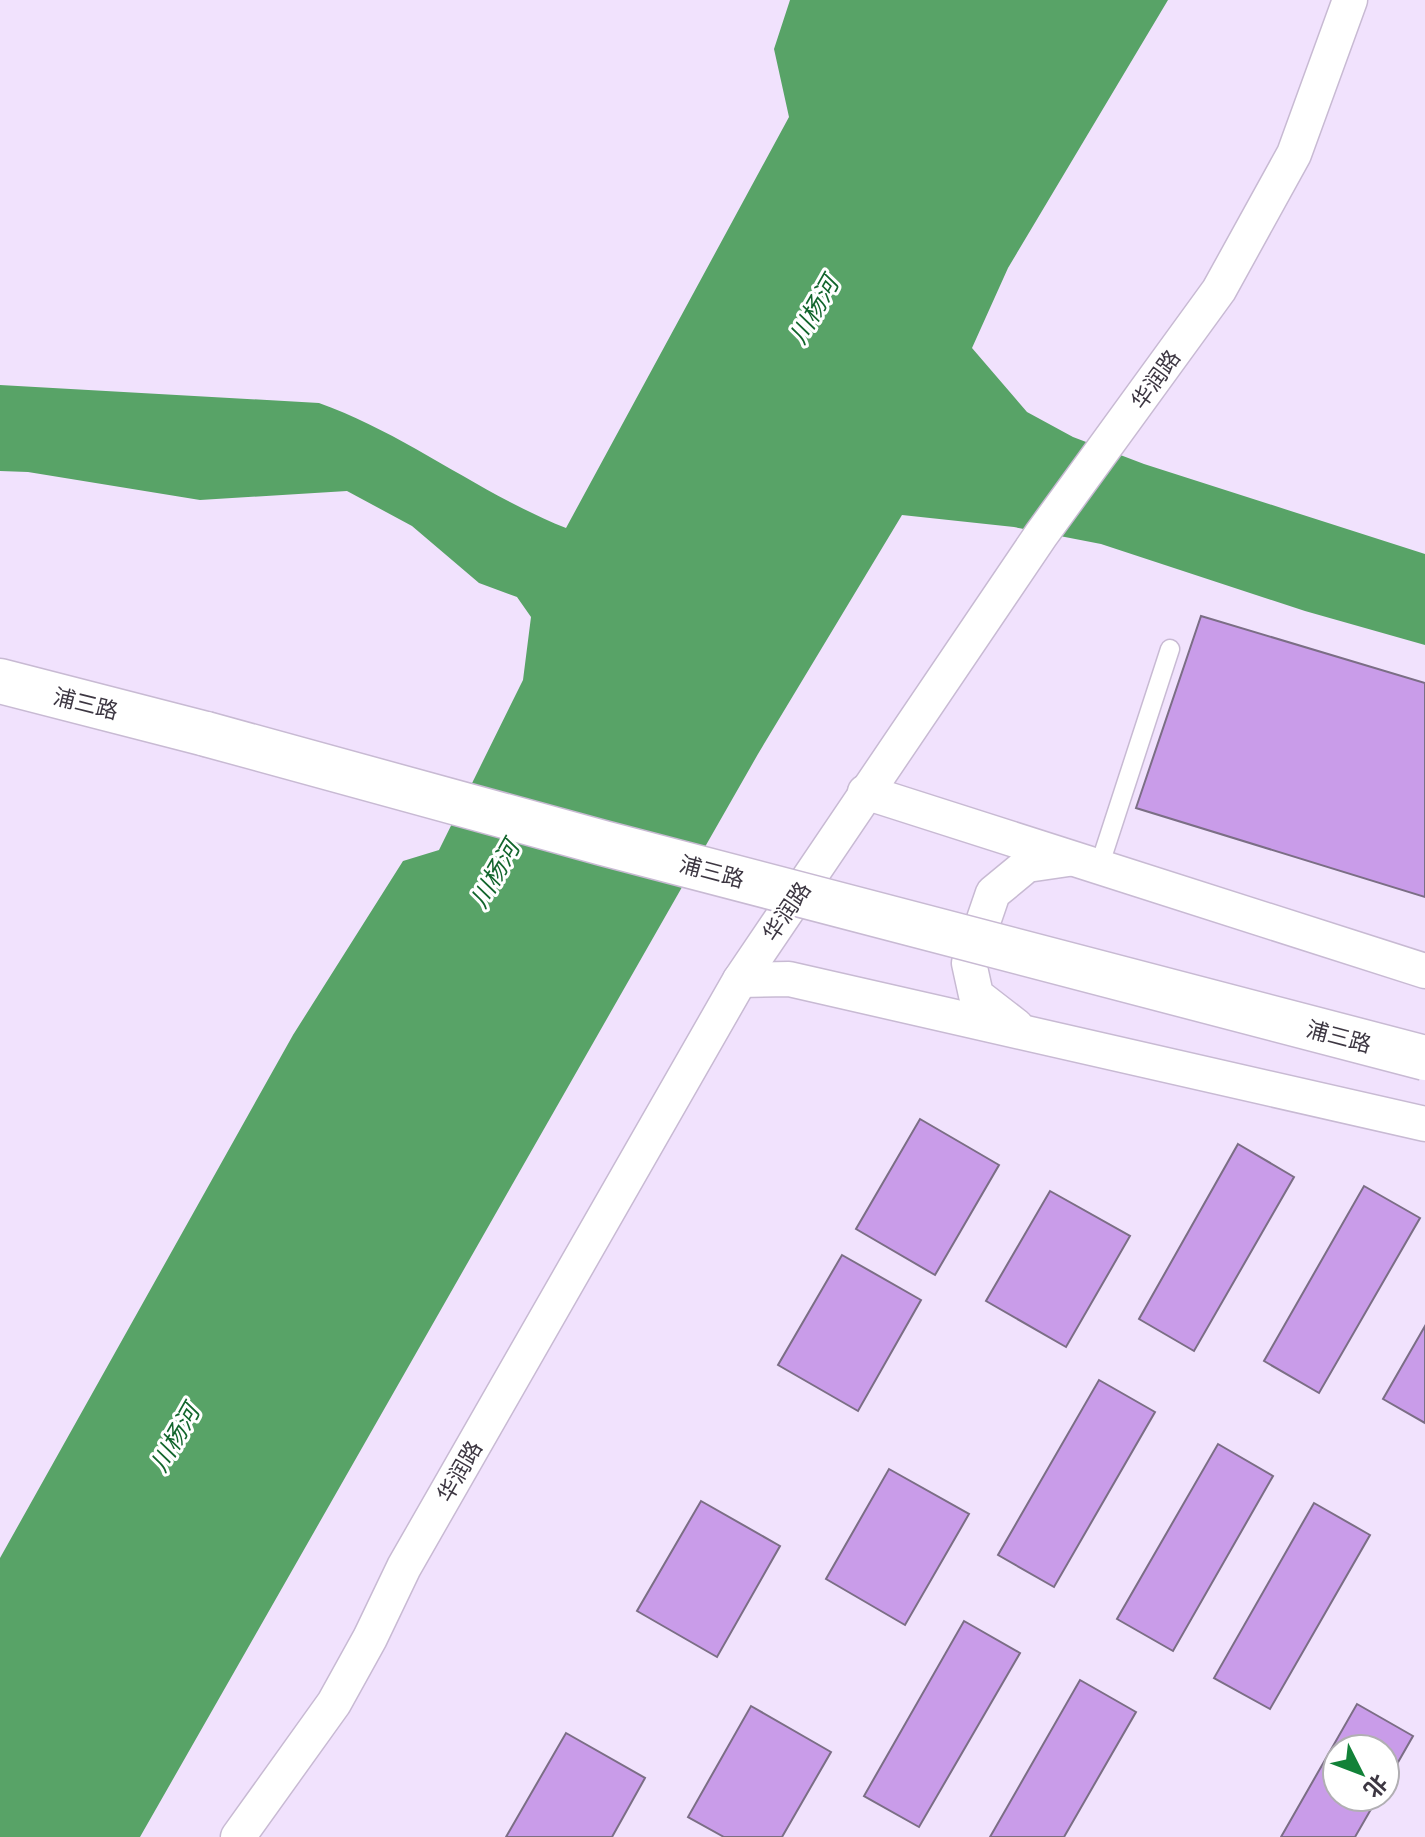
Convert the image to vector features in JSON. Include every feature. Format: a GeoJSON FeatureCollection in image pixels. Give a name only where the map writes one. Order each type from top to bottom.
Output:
{"type":"FeatureCollection","features":[{"type":"Feature","properties":{"kind":"main road","name":"浦三路"},"geometry":{"type":"LineString","coordinates":[[0,681],[1425,1058]]}},
{"type":"Feature","properties":{"kind":"street","name":"华润路"},"geometry":{"type":"LineString","coordinates":[[238,1837],[334,1703],[404,1567],[740,980],[1041,535],[1219,290],[1294,154],[1350,0]]}},
{"type":"Feature","properties":{"kind":"street"},"geometry":{"type":"LineString","coordinates":[[865,792],[1425,971]]}},
{"type":"Feature","properties":{"kind":"street"},"geometry":{"type":"LineString","coordinates":[[1026,1033],[976,995],[969,963],[993,893],[1027,865],[1086,863]]}},
{"type":"Feature","properties":{"kind":"street"},"geometry":{"type":"LineString","coordinates":[[740,980],[789,979],[1425,1124]]}},
{"type":"Feature","properties":{"kind":"lane"},"geometry":{"type":"LineString","coordinates":[[1086,863],[1170,649]]}},
{"type":"Feature","properties":{"kind":"water","name":"川杨河"},"geometry":{"type":"Polygon","coordinates":[[[790,0],[1168,0],[1008,268],[972,348],[1027,412],[1073,437],[1144,464],[1425,554],[1425,645],[1305,611],[1101,544],[1014,527],[902,515],[758,754],[140,1837],[0,1837],[0,1558],[293,1035],[403,861],[439,850],[523,680],[531,617],[517,597],[479,583],[412,526],[347,491],[200,500],[28,472],[0,471],[0,385],[319,403],[382,431],[503,498],[566,528],[789,117],[774,49],[790,0]]]}},
{"type":"Feature","properties":{"kind":"building"},"geometry":{"type":"Polygon","coordinates":[[[1201,616],[1425,683],[1425,897],[1136,808],[1201,616]]]}},
{"type":"Feature","properties":{"kind":"building"},"geometry":{"type":"Polygon","coordinates":[[[920,1119],[999,1165],[935,1275],[856,1229],[920,1119]]]}},
{"type":"Feature","properties":{"kind":"building"},"geometry":{"type":"Polygon","coordinates":[[[1238,1144],[1294,1177],[1194,1351],[1139,1319],[1238,1144]]]}},
{"type":"Feature","properties":{"kind":"building"},"geometry":{"type":"Polygon","coordinates":[[[1364,1186],[1420,1218],[1319,1393],[1264,1361],[1364,1186]]]}},
{"type":"Feature","properties":{"kind":"building"},"geometry":{"type":"Polygon","coordinates":[[[1050,1191],[1130,1236],[1066,1347],[986,1301],[1050,1191]]]}},
{"type":"Feature","properties":{"kind":"building"},"geometry":{"type":"Polygon","coordinates":[[[842,1255],[921,1300],[858,1411],[778,1365],[842,1255]]]}},
{"type":"Feature","properties":{"kind":"building"},"geometry":{"type":"Polygon","coordinates":[[[1425,1326],[1425,1423],[1383,1399],[1425,1326]]]}},
{"type":"Feature","properties":{"kind":"building"},"geometry":{"type":"Polygon","coordinates":[[[1099,1380],[1155,1412],[1054,1587],[998,1555],[1099,1380]]]}},
{"type":"Feature","properties":{"kind":"building"},"geometry":{"type":"Polygon","coordinates":[[[1218,1444],[1273,1476],[1173,1651],[1117,1619],[1218,1444]]]}},
{"type":"Feature","properties":{"kind":"building"},"geometry":{"type":"Polygon","coordinates":[[[889,1469],[969,1514],[905,1625],[826,1579],[889,1469]]]}},
{"type":"Feature","properties":{"kind":"building"},"geometry":{"type":"Polygon","coordinates":[[[701,1501],[780,1546],[717,1657],[637,1611],[701,1501]]]}},
{"type":"Feature","properties":{"kind":"building"},"geometry":{"type":"Polygon","coordinates":[[[1314,1503],[1370,1535],[1270,1709],[1214,1678],[1314,1503]]]}},
{"type":"Feature","properties":{"kind":"building"},"geometry":{"type":"Polygon","coordinates":[[[964,1621],[1020,1653],[919,1827],[864,1796],[964,1621]]]}},
{"type":"Feature","properties":{"kind":"building"},"geometry":{"type":"Polygon","coordinates":[[[1080,1680],[1136,1712],[1064,1837],[990,1837],[1080,1680]]]}},
{"type":"Feature","properties":{"kind":"building"},"geometry":{"type":"Polygon","coordinates":[[[1357,1704],[1413,1736],[1401,1757],[1401,1733],[1340,1733],[1357,1704]]]}},
{"type":"Feature","properties":{"kind":"building"},"geometry":{"type":"Polygon","coordinates":[[[751,1706],[831,1752],[782,1837],[724,1837],[688,1817],[751,1706]]]}},
{"type":"Feature","properties":{"kind":"building"},"geometry":{"type":"Polygon","coordinates":[[[566,1733],[645,1778],[612,1837],[506,1837],[566,1733]]]}},
{"type":"Feature","properties":{"kind":"building"},"geometry":{"type":"Polygon","coordinates":[[[1321,1767],[1321,1813],[1369,1813],[1355,1837],[1281,1837],[1321,1767]]]}}]}
